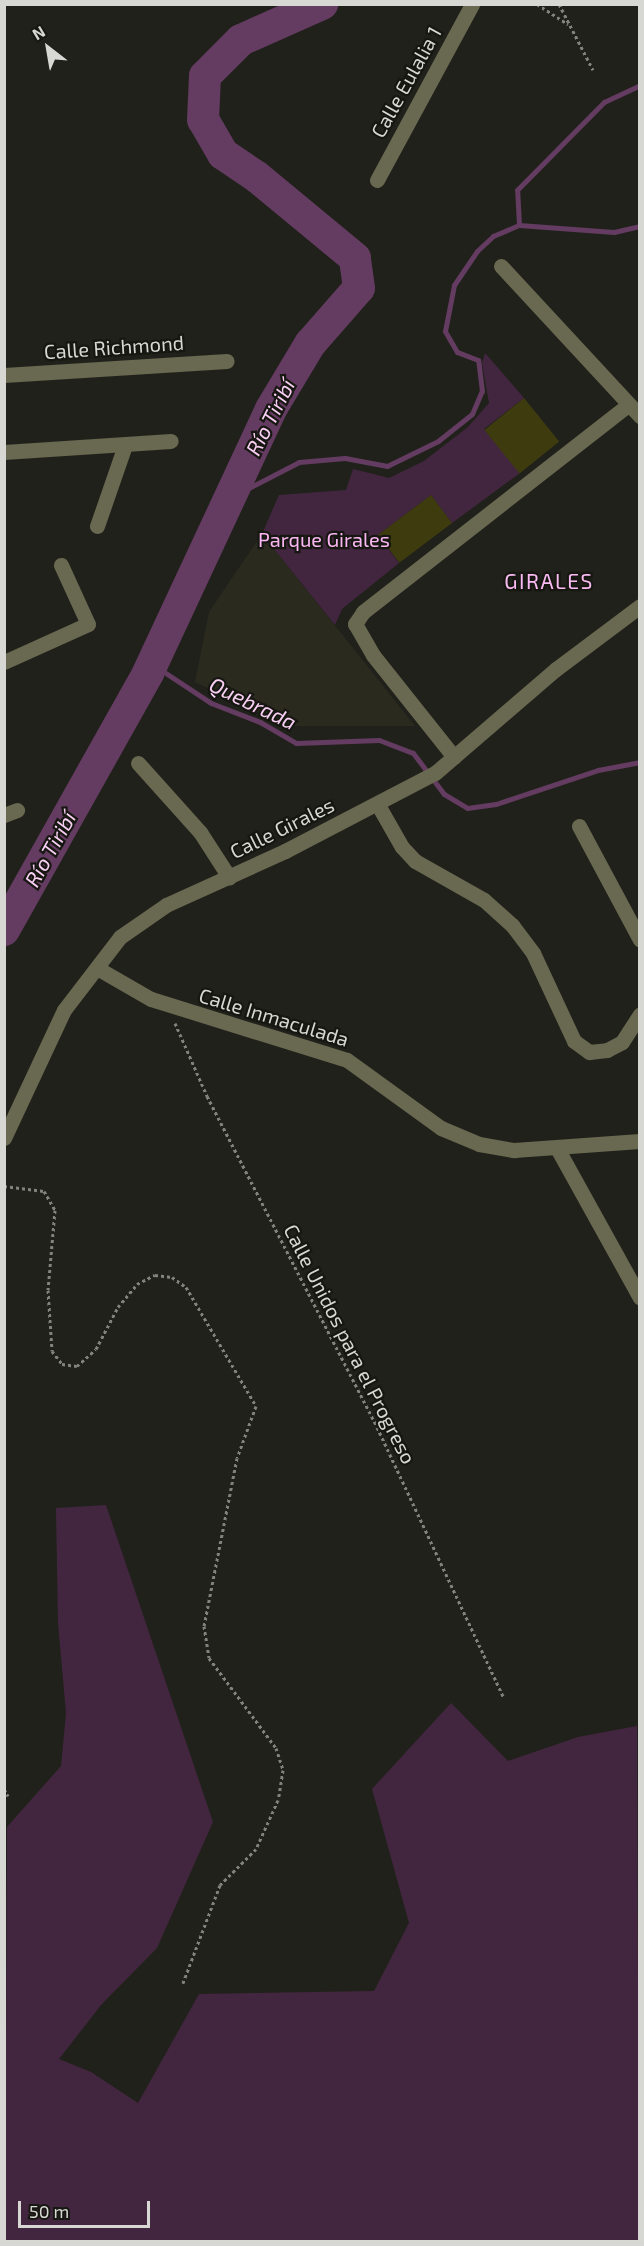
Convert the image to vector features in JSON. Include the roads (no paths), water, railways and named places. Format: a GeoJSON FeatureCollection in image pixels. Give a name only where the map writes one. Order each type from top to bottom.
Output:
{"type":"FeatureCollection","features":[{"type":"Feature","properties":{"kind":"street","name":"Calle Eulalia 1"},"geometry":{"type":"LineString","coordinates":[[376,180],[472,4]]}},
{"type":"Feature","properties":{"kind":"street"},"geometry":{"type":"LineString","coordinates":[[501,266],[639,416]]}},
{"type":"Feature","properties":{"kind":"street","name":"Calle Richmond"},"geometry":{"type":"LineString","coordinates":[[4,375],[227,360]]}},
{"type":"Feature","properties":{"kind":"street"},"geometry":{"type":"LineString","coordinates":[[454,757],[373,655],[355,624],[363,612],[628,405]]}},
{"type":"Feature","properties":{"kind":"street"},"geometry":{"type":"LineString","coordinates":[[4,452],[171,441]]}},
{"type":"Feature","properties":{"kind":"street"},"geometry":{"type":"LineString","coordinates":[[97,526],[125,445]]}},
{"type":"Feature","properties":{"kind":"street"},"geometry":{"type":"LineString","coordinates":[[4,662],[88,624],[61,565]]}},
{"type":"Feature","properties":{"kind":"street","name":"Calle Girales"},"geometry":{"type":"LineString","coordinates":[[4,1138],[64,1010],[120,937],[166,905],[378,805],[435,773],[556,669],[639,606]]}},
{"type":"Feature","properties":{"kind":"street"},"geometry":{"type":"LineString","coordinates":[[138,763],[200,832],[229,877]]}},
{"type":"Feature","properties":{"kind":"street"},"geometry":{"type":"LineString","coordinates":[[378,805],[402,847],[416,861],[484,900],[512,925],[533,954],[574,1041],[589,1052],[607,1050],[622,1042],[639,1014]]}},
{"type":"Feature","properties":{"kind":"street"},"geometry":{"type":"LineString","coordinates":[[579,826],[639,940]]}},
{"type":"Feature","properties":{"kind":"street","name":"Calle Inmaculada"},"geometry":{"type":"LineString","coordinates":[[97,968],[167,1004],[346,1060],[441,1128],[478,1144],[514,1150],[639,1143]]}},
{"type":"Feature","properties":{"kind":"street"},"geometry":{"type":"LineString","coordinates":[[557,1148],[639,1298]]}},
{"type":"Feature","properties":{"kind":"waterway","name":"Río Tiribí"},"geometry":{"type":"LineString","coordinates":[[4,930],[148,673],[271,409],[310,344],[359,288],[355,258],[257,177],[223,154],[203,120],[205,76],[241,40],[322,4]]}},
{"type":"Feature","properties":{"kind":"waterway"},"geometry":{"type":"LineString","coordinates":[[519,225],[517,190],[604,102],[640,85]]}},
{"type":"Feature","properties":{"kind":"waterway"},"geometry":{"type":"LineString","coordinates":[[231,497],[299,462],[345,458],[387,466],[438,441],[472,414],[482,391],[478,360],[457,352],[445,331],[454,285],[477,251],[493,236],[519,225],[614,232],[640,226]]}},
{"type":"Feature","properties":{"kind":"waterway","name":"Quebrada"},"geometry":{"type":"LineString","coordinates":[[152,664],[211,703],[260,722],[296,743],[379,740],[413,753],[444,794],[467,808],[496,804],[598,770],[640,762]]}},
{"type":"Feature","properties":{"kind":"district","name":"GIRALES"},"geometry":{"type":"Point","coordinates":[549,581]}},
{"type":"Feature","properties":{"kind":"park label","name":"Parque Girales"},"geometry":{"type":"Point","coordinates":[324,539]}}]}
